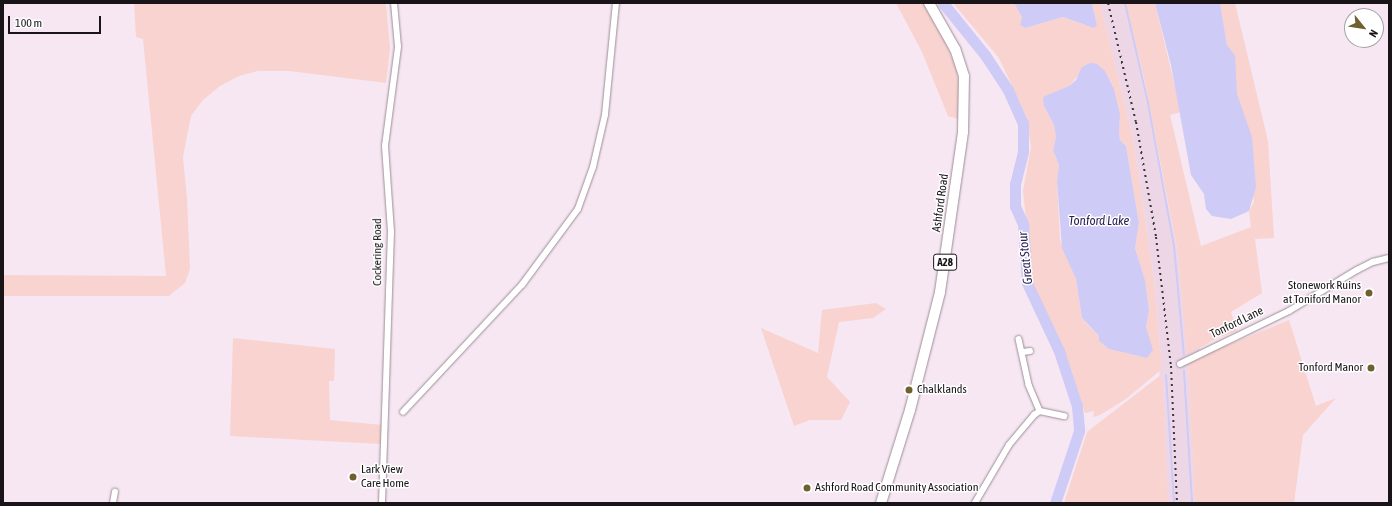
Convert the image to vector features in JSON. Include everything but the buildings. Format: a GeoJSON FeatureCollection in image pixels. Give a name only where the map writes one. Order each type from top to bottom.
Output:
{"type":"FeatureCollection","features":[{"type":"Feature","properties":{"kind":"highway","name":"Ashford Road"},"geometry":{"type":"LineString","coordinates":[[881,503],[910,410],[940,292],[964,132],[964,76],[954,49],[930,3]]}},
{"type":"Feature","properties":{"kind":"street","name":"Cockering Road"},"geometry":{"type":"LineString","coordinates":[[382,503],[391,232],[385,146],[398,47],[394,3]]}},
{"type":"Feature","properties":{"kind":"street"},"geometry":{"type":"LineString","coordinates":[[403,412],[522,285],[578,209],[593,167],[605,115],[616,3]]}},
{"type":"Feature","properties":{"kind":"street","name":"Tonford Lane"},"geometry":{"type":"LineString","coordinates":[[1180,364],[1289,310],[1373,262],[1389,258]]}},
{"type":"Feature","properties":{"kind":"street"},"geometry":{"type":"LineString","coordinates":[[1019,339],[1029,385],[1040,412]]}},
{"type":"Feature","properties":{"kind":"street"},"geometry":{"type":"LineString","coordinates":[[1023,352],[1030,352]]}},
{"type":"Feature","properties":{"kind":"street"},"geometry":{"type":"LineString","coordinates":[[975,503],[1013,440],[1034,415],[1040,412],[1064,416]]}},
{"type":"Feature","properties":{"kind":"street"},"geometry":{"type":"LineString","coordinates":[[113,503],[116,492]]}},
{"type":"Feature","properties":{"kind":"shaded area"},"geometry":{"type":"Polygon","coordinates":[[[134,3],[386,3],[390,48],[386,83],[289,71],[258,71],[239,76],[220,86],[203,100],[191,116],[183,157],[187,198],[190,269],[185,283],[169,296],[3,296],[3,275],[166,276],[143,39],[136,37],[134,3]]]}},
{"type":"Feature","properties":{"kind":"shaded area"},"geometry":{"type":"Polygon","coordinates":[[[896,3],[925,3],[941,31],[956,68],[959,86],[958,119],[948,116],[922,52],[896,3]]]}},
{"type":"Feature","properties":{"kind":"shaded area"},"geometry":{"type":"Polygon","coordinates":[[[953,3],[1014,3],[1022,17],[1020,25],[1025,28],[1063,17],[1085,25],[1097,25],[1092,3],[1100,3],[1133,138],[1154,280],[1162,369],[1126,399],[1100,415],[1093,417],[1094,411],[1085,413],[1071,369],[1033,284],[1023,191],[1031,147],[1027,118],[999,58],[953,3]],[[1105,71],[1081,72],[1069,86],[1044,97],[1044,106],[1054,125],[1056,137],[1053,150],[1059,165],[1057,181],[1060,240],[1076,279],[1082,318],[1099,336],[1099,341],[1109,349],[1147,358],[1149,338],[1146,327],[1149,310],[1145,280],[1135,248],[1139,223],[1126,146],[1120,140],[1120,114],[1114,89],[1105,71]]]}},
{"type":"Feature","properties":{"kind":"shaded area"},"geometry":{"type":"Polygon","coordinates":[[[1100,3],[1128,3],[1178,254],[1185,326],[1197,327],[1200,350],[1162,369],[1154,280],[1133,138],[1100,3]]]}},
{"type":"Feature","properties":{"kind":"shaded area"},"geometry":{"type":"Polygon","coordinates":[[[1126,3],[1155,3],[1181,112],[1170,115],[1201,246],[1251,227],[1249,211],[1254,202],[1235,83],[1235,55],[1227,45],[1220,3],[1235,3],[1268,141],[1274,238],[1255,239],[1262,293],[1231,312],[1237,331],[1217,338],[1187,355],[1178,254],[1145,83],[1126,3]]]}},
{"type":"Feature","properties":{"kind":"shaded area"},"geometry":{"type":"Polygon","coordinates":[[[876,303],[886,309],[873,318],[839,322],[827,377],[850,402],[841,420],[810,420],[794,426],[761,328],[818,353],[822,310],[876,303]]]}},
{"type":"Feature","properties":{"kind":"shaded area"},"geometry":{"type":"Polygon","coordinates":[[[1289,320],[1316,406],[1336,398],[1303,435],[1294,503],[1195,503],[1188,361],[1289,320]]]}},
{"type":"Feature","properties":{"kind":"shaded area"},"geometry":{"type":"Polygon","coordinates":[[[233,338],[335,349],[334,381],[329,381],[330,420],[382,425],[381,444],[230,436],[233,338]]]}},
{"type":"Feature","properties":{"kind":"shaded area"},"geometry":{"type":"Polygon","coordinates":[[[1188,361],[1195,503],[1166,503],[1159,363],[1188,361]]]}},
{"type":"Feature","properties":{"kind":"shaded area"},"geometry":{"type":"Polygon","coordinates":[[[1162,374],[1168,503],[1064,503],[1087,432],[1162,374]]]}},
{"type":"Feature","properties":{"kind":"water"},"geometry":{"type":"Polygon","coordinates":[[[1014,3],[1092,3],[1097,25],[1094,28],[1063,17],[1025,28],[1020,25],[1022,17],[1014,3]]]}},
{"type":"Feature","properties":{"kind":"water"},"geometry":{"type":"Polygon","coordinates":[[[1155,3],[1220,3],[1227,45],[1235,55],[1237,94],[1252,137],[1256,187],[1249,211],[1231,219],[1212,216],[1206,209],[1204,194],[1191,175],[1171,65],[1155,3]]]}},
{"type":"Feature","properties":{"kind":"water","name":"Tonford Lake"},"geometry":{"type":"Polygon","coordinates":[[[1090,63],[1097,64],[1105,71],[1114,89],[1120,114],[1120,140],[1126,146],[1139,223],[1135,248],[1145,280],[1149,310],[1146,327],[1153,350],[1147,358],[1109,349],[1099,341],[1099,336],[1082,318],[1076,279],[1062,248],[1057,181],[1059,165],[1053,150],[1056,137],[1054,125],[1044,106],[1043,97],[1069,86],[1076,80],[1082,67],[1090,63]]]}},
{"type":"Feature","properties":{"kind":"waterway","name":"Great Stour"},"geometry":{"type":"LineString","coordinates":[[943,3],[985,55],[1008,90],[1023,123],[1023,152],[1015,184],[1015,206],[1023,224],[1027,283],[1059,351],[1077,406],[1079,431],[1055,503]]}},
{"type":"Feature","properties":{"kind":"waterway"},"geometry":{"type":"LineString","coordinates":[[1125,3],[1148,103],[1174,246],[1184,355]]}},
{"type":"Feature","properties":{"kind":"waterway"},"geometry":{"type":"LineString","coordinates":[[1184,371],[1192,503]]}},
{"type":"Feature","properties":{"kind":"waterway"},"geometry":{"type":"LineString","coordinates":[[1166,375],[1174,503]]}},
{"type":"Feature","properties":{"kind":"railway"},"geometry":{"type":"LineString","coordinates":[[1108,3],[1136,122],[1156,237],[1171,366],[1177,503]]}},
{"type":"Feature","properties":{"kind":"place","name":"Stonework Ruins at Toniford Manor"},"geometry":{"type":"Point","coordinates":[1369,293]}},
{"type":"Feature","properties":{"kind":"place","name":"Tonford Manor"},"geometry":{"type":"Point","coordinates":[1371,368]}},
{"type":"Feature","properties":{"kind":"place","name":"Chalklands"},"geometry":{"type":"Point","coordinates":[909,390]}},
{"type":"Feature","properties":{"kind":"place","name":"Lark View Care Home"},"geometry":{"type":"Point","coordinates":[353,477]}},
{"type":"Feature","properties":{"kind":"place","name":"Ashford Road Community Association"},"geometry":{"type":"Point","coordinates":[807,488]}}]}
